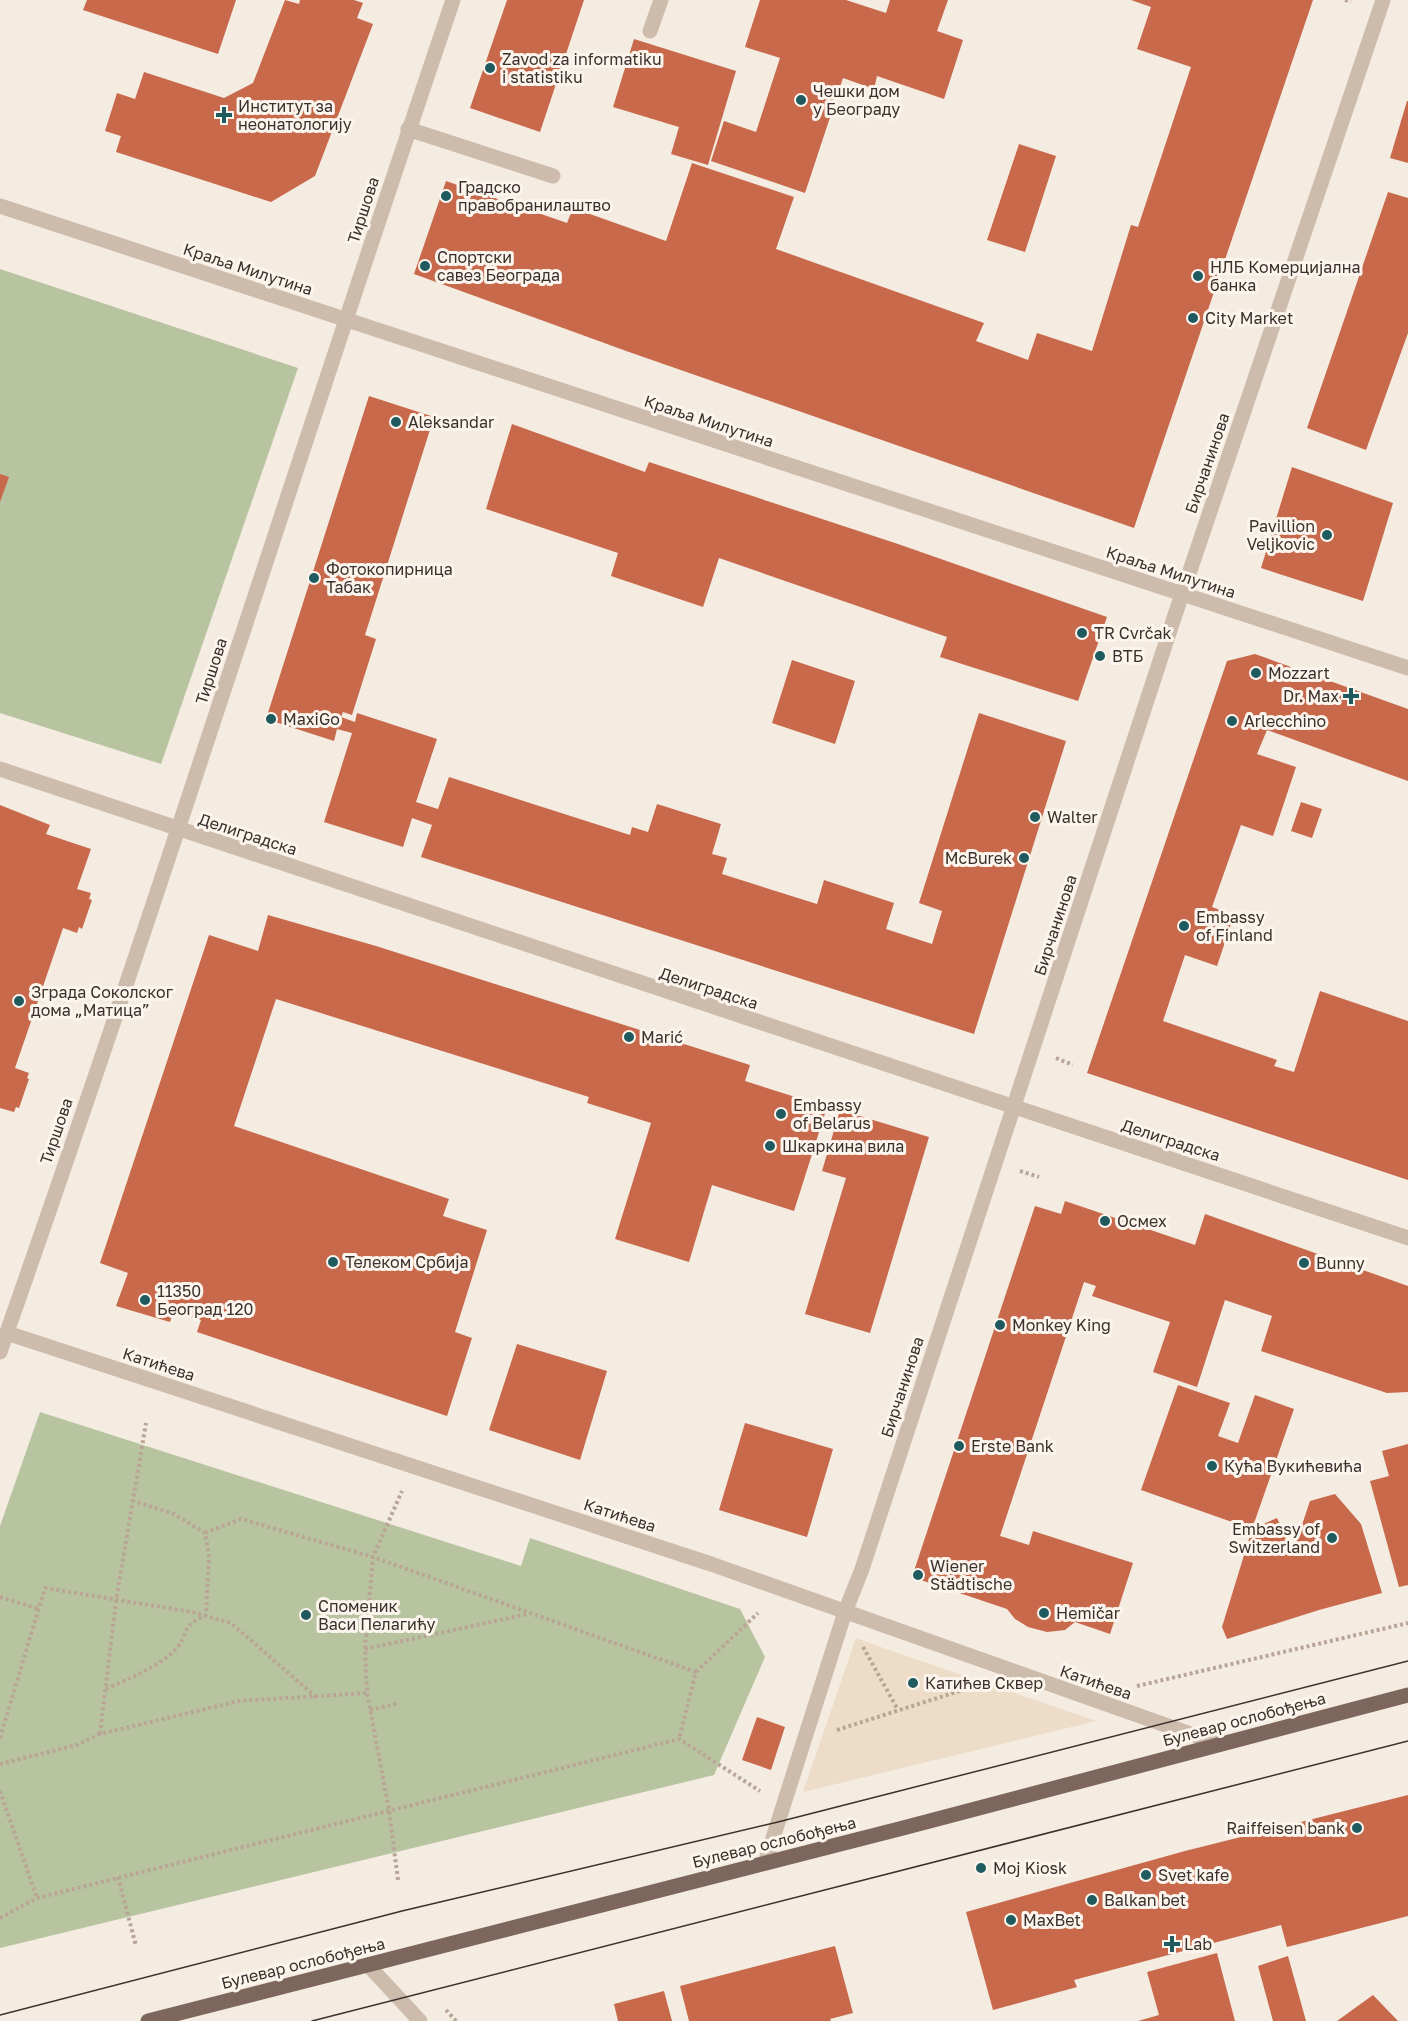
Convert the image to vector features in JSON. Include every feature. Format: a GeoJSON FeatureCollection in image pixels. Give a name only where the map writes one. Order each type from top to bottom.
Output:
{"type":"FeatureCollection","features":[{"type":"Feature","properties":{"kind":"main road","name":"Булевар ослобођења"},"geometry":{"type":"LineString","coordinates":[[148,2021],[1408,1695]]}},
{"type":"Feature","properties":{"kind":"street","name":"Тиршова"},"geometry":{"type":"LineString","coordinates":[[0,1352],[178,830],[408,129],[453,0]]}},
{"type":"Feature","properties":{"kind":"street"},"geometry":{"type":"LineString","coordinates":[[650,31],[661,0]]}},
{"type":"Feature","properties":{"kind":"street","name":"Бирчанинова"},"geometry":{"type":"LineString","coordinates":[[765,1863],[845,1612],[1383,0]]}},
{"type":"Feature","properties":{"kind":"street"},"geometry":{"type":"LineString","coordinates":[[408,129],[554,176]]}},
{"type":"Feature","properties":{"kind":"street","name":"Краља Милутина"},"geometry":{"type":"LineString","coordinates":[[0,206],[1408,668]]}},
{"type":"Feature","properties":{"kind":"street","name":"Делиградска"},"geometry":{"type":"LineString","coordinates":[[0,769],[1408,1238]]}},
{"type":"Feature","properties":{"kind":"street","name":"Катићева"},"geometry":{"type":"LineString","coordinates":[[7,1333],[711,1564],[1219,1744]]}},
{"type":"Feature","properties":{"kind":"street"},"geometry":{"type":"LineString","coordinates":[[368,1965],[420,2021]]}},
{"type":"Feature","properties":{"kind":"path"},"geometry":{"type":"LineString","coordinates":[[1345,0],[1352,2]]}},
{"type":"Feature","properties":{"kind":"path"},"geometry":{"type":"LineString","coordinates":[[100,1734],[116,1601],[146,1423]]}},
{"type":"Feature","properties":{"kind":"path"},"geometry":{"type":"LineString","coordinates":[[398,1880],[389,1810],[367,1693],[365,1649],[374,1557],[402,1491]]}},
{"type":"Feature","properties":{"kind":"path"},"geometry":{"type":"LineString","coordinates":[[133,1501],[174,1514],[205,1533],[209,1556],[206,1615]]}},
{"type":"Feature","properties":{"kind":"path"},"geometry":{"type":"LineString","coordinates":[[205,1533],[241,1519],[374,1557],[696,1672]]}},
{"type":"Feature","properties":{"kind":"path"},"geometry":{"type":"LineString","coordinates":[[0,1738],[45,1588],[206,1615],[231,1623],[316,1696]]}},
{"type":"Feature","properties":{"kind":"path"},"geometry":{"type":"LineString","coordinates":[[0,1597],[39,1610]]}},
{"type":"Feature","properties":{"kind":"path"},"geometry":{"type":"LineString","coordinates":[[679,1739],[696,1672],[758,1613]]}},
{"type":"Feature","properties":{"kind":"path"},"geometry":{"type":"LineString","coordinates":[[365,1649],[529,1614]]}},
{"type":"Feature","properties":{"kind":"path"},"geometry":{"type":"LineString","coordinates":[[106,1689],[148,1670],[176,1648],[191,1622],[206,1615]]}},
{"type":"Feature","properties":{"kind":"path"},"geometry":{"type":"LineString","coordinates":[[1131,1688],[1408,1623]]}},
{"type":"Feature","properties":{"kind":"path"},"geometry":{"type":"LineString","coordinates":[[861,1644],[898,1710]]}},
{"type":"Feature","properties":{"kind":"path"},"geometry":{"type":"LineString","coordinates":[[831,1732],[979,1685]]}},
{"type":"Feature","properties":{"kind":"path"},"geometry":{"type":"LineString","coordinates":[[0,1764],[77,1745],[100,1734],[239,1701],[367,1693]]}},
{"type":"Feature","properties":{"kind":"path"},"geometry":{"type":"LineString","coordinates":[[370,1710],[399,1703]]}},
{"type":"Feature","properties":{"kind":"path"},"geometry":{"type":"LineString","coordinates":[[0,1918],[37,1898],[679,1739],[765,1795]]}},
{"type":"Feature","properties":{"kind":"path"},"geometry":{"type":"LineString","coordinates":[[0,1791],[37,1898]]}},
{"type":"Feature","properties":{"kind":"path"},"geometry":{"type":"LineString","coordinates":[[118,1877],[136,1947]]}},
{"type":"Feature","properties":{"kind":"green space"},"geometry":{"type":"Polygon","coordinates":[[[0,269],[298,368],[161,764],[0,713],[0,269]]]}},
{"type":"Feature","properties":{"kind":"green space"},"geometry":{"type":"Polygon","coordinates":[[[40,1412],[521,1566],[530,1538],[740,1609],[765,1657],[714,1775],[0,1948],[0,1526],[40,1412]]]}},
{"type":"Feature","properties":{"kind":"shaded area","name":"Катићев Сквер"},"geometry":{"type":"Polygon","coordinates":[[[856,1638],[886,1649],[1096,1721],[803,1792],[856,1638]]]}},
{"type":"Feature","properties":{"kind":"building"},"geometry":{"type":"Polygon","coordinates":[[[87,0],[236,0],[218,54],[83,10],[87,0]]]}},
{"type":"Feature","properties":{"kind":"building","name":"Институт за неонатологију"},"geometry":{"type":"Polygon","coordinates":[[[285,0],[299,4],[300,0],[354,0],[363,3],[357,18],[373,24],[315,176],[271,202],[116,152],[121,136],[105,131],[117,93],[135,99],[144,72],[224,98],[253,83],[285,0]]]}},
{"type":"Feature","properties":{"kind":"building"},"geometry":{"type":"Polygon","coordinates":[[[507,0],[584,0],[540,132],[470,108],[507,0]]]}},
{"type":"Feature","properties":{"kind":"building","name":"Чешки дом у Београду"},"geometry":{"type":"Polygon","coordinates":[[[760,0],[846,0],[886,13],[890,0],[948,0],[937,31],[963,40],[944,99],[877,76],[874,89],[843,78],[805,193],[711,161],[724,121],[756,132],[780,58],[745,47],[760,0]]]}},
{"type":"Feature","properties":{"kind":"building"},"geometry":{"type":"Polygon","coordinates":[[[1131,0],[1313,0],[1134,528],[629,352],[414,274],[446,181],[567,223],[573,208],[666,241],[692,163],[794,197],[776,249],[984,323],[976,341],[1028,360],[1037,333],[1092,351],[1131,225],[1138,227],[1191,67],[1137,49],[1151,7],[1131,0]]]}},
{"type":"Feature","properties":{"kind":"building"},"geometry":{"type":"Polygon","coordinates":[[[634,39],[736,71],[708,165],[671,154],[679,127],[613,107],[634,39]]]}},
{"type":"Feature","properties":{"kind":"building"},"geometry":{"type":"Polygon","coordinates":[[[1408,101],[1408,163],[1390,158],[1408,101]]]}},
{"type":"Feature","properties":{"kind":"building"},"geometry":{"type":"Polygon","coordinates":[[[1019,144],[1056,156],[1025,252],[987,240],[1019,144]]]}},
{"type":"Feature","properties":{"kind":"building"},"geometry":{"type":"Polygon","coordinates":[[[1388,192],[1408,198],[1408,333],[1366,450],[1307,428],[1388,192]]]}},
{"type":"Feature","properties":{"kind":"building"},"geometry":{"type":"Polygon","coordinates":[[[369,396],[434,417],[365,635],[376,639],[352,715],[343,712],[341,717],[355,722],[357,713],[437,739],[416,802],[438,809],[449,777],[630,835],[632,827],[648,832],[657,804],[721,824],[712,854],[727,858],[722,874],[817,904],[824,880],[894,903],[886,929],[932,944],[942,911],[919,903],[979,713],[1066,741],[974,1034],[421,857],[432,825],[412,818],[403,847],[324,822],[352,733],[337,729],[334,741],[266,719],[369,396]]]}},
{"type":"Feature","properties":{"kind":"building"},"geometry":{"type":"Polygon","coordinates":[[[512,424],[645,472],[649,462],[898,544],[1107,617],[1078,701],[940,657],[947,637],[719,558],[703,607],[611,576],[618,553],[486,509],[512,424]]]}},
{"type":"Feature","properties":{"kind":"building","name":"Pavillion Veljkovic"},"geometry":{"type":"Polygon","coordinates":[[[1292,467],[1393,503],[1363,601],[1261,568],[1292,467]]]}},
{"type":"Feature","properties":{"kind":"building"},"geometry":{"type":"Polygon","coordinates":[[[0,474],[9,477],[0,502],[0,474]]]}},
{"type":"Feature","properties":{"kind":"building"},"geometry":{"type":"Polygon","coordinates":[[[1255,654],[1408,709],[1408,781],[1267,730],[1257,754],[1296,767],[1273,836],[1241,825],[1212,907],[1234,915],[1217,966],[1185,955],[1163,1021],[1277,1060],[1274,1066],[1294,1072],[1320,991],[1408,1021],[1408,1180],[1087,1073],[1227,661],[1255,654]]]}},
{"type":"Feature","properties":{"kind":"building"},"geometry":{"type":"Polygon","coordinates":[[[792,660],[855,681],[835,744],[772,723],[792,660]]]}},
{"type":"Feature","properties":{"kind":"building"},"geometry":{"type":"Polygon","coordinates":[[[1301,802],[1322,809],[1312,838],[1291,831],[1301,802]]]}},
{"type":"Feature","properties":{"kind":"building","name":"Зграда Соколског дома „Матица”"},"geometry":{"type":"Polygon","coordinates":[[[0,805],[50,825],[46,834],[91,849],[77,889],[91,893],[89,899],[92,900],[82,929],[79,927],[77,933],[63,928],[15,1068],[29,1073],[27,1078],[29,1079],[19,1108],[16,1107],[14,1112],[0,1108],[0,805]]]}},
{"type":"Feature","properties":{"kind":"building"},"geometry":{"type":"Polygon","coordinates":[[[268,915],[376,946],[750,1065],[745,1081],[827,1107],[794,1211],[712,1185],[689,1262],[615,1239],[651,1123],[587,1103],[589,1097],[276,999],[234,1126],[449,1199],[443,1216],[487,1230],[455,1332],[472,1338],[447,1416],[197,1332],[201,1320],[173,1312],[170,1322],[116,1306],[128,1273],[100,1263],[209,935],[258,951],[268,915]]]}},
{"type":"Feature","properties":{"kind":"building"},"geometry":{"type":"Polygon","coordinates":[[[840,1110],[929,1137],[870,1333],[805,1314],[846,1178],[822,1171],[840,1110]]]}},
{"type":"Feature","properties":{"kind":"building"},"geometry":{"type":"Polygon","coordinates":[[[1065,1201],[1195,1245],[1205,1214],[1408,1286],[1408,1392],[1387,1393],[1261,1351],[1272,1316],[1225,1300],[1197,1387],[1153,1372],[1170,1322],[1092,1296],[1096,1286],[1084,1282],[1000,1536],[1029,1545],[1033,1531],[1133,1563],[1110,1634],[1075,1622],[1065,1630],[1047,1632],[1028,1627],[1015,1619],[1007,1609],[912,1577],[1035,1206],[1061,1214],[1065,1201]]]}},
{"type":"Feature","properties":{"kind":"building"},"geometry":{"type":"Polygon","coordinates":[[[517,1344],[607,1371],[580,1460],[489,1430],[517,1344]]]}},
{"type":"Feature","properties":{"kind":"building","name":"Кућа Вукићевића"},"geometry":{"type":"Polygon","coordinates":[[[1178,1385],[1230,1403],[1218,1436],[1238,1443],[1255,1395],[1294,1409],[1252,1529],[1141,1490],[1178,1385]]]}},
{"type":"Feature","properties":{"kind":"building"},"geometry":{"type":"Polygon","coordinates":[[[745,1423],[833,1449],[807,1537],[719,1510],[745,1423]]]}},
{"type":"Feature","properties":{"kind":"building"},"geometry":{"type":"Polygon","coordinates":[[[1408,1444],[1408,1585],[1399,1587],[1370,1481],[1389,1476],[1382,1451],[1408,1444]]]}},
{"type":"Feature","properties":{"kind":"building"},"geometry":{"type":"Polygon","coordinates":[[[1335,1494],[1361,1524],[1382,1593],[1227,1639],[1222,1627],[1252,1529],[1277,1518],[1293,1552],[1310,1501],[1335,1494]]]}},
{"type":"Feature","properties":{"kind":"building"},"geometry":{"type":"Polygon","coordinates":[[[757,1717],[785,1727],[771,1770],[742,1760],[757,1717]]]}},
{"type":"Feature","properties":{"kind":"building"},"geometry":{"type":"Polygon","coordinates":[[[1408,1795],[1408,1916],[1287,1947],[1281,1925],[1074,1980],[1077,1987],[993,2010],[966,1912],[1185,1851],[1408,1795]]]}},
{"type":"Feature","properties":{"kind":"building"},"geometry":{"type":"Polygon","coordinates":[[[835,1946],[853,2013],[830,2019],[831,2021],[689,2021],[680,1986],[835,1946]]]}},
{"type":"Feature","properties":{"kind":"building"},"geometry":{"type":"Polygon","coordinates":[[[1217,1953],[1235,2021],[1138,2021],[1159,2015],[1147,1972],[1217,1953]]]}},
{"type":"Feature","properties":{"kind":"building"},"geometry":{"type":"Polygon","coordinates":[[[1288,1956],[1306,2021],[1273,2021],[1258,1966],[1288,1956]]]}},
{"type":"Feature","properties":{"kind":"building"},"geometry":{"type":"Polygon","coordinates":[[[664,1991],[672,2021],[618,2021],[614,2004],[664,1991]]]}},
{"type":"Feature","properties":{"kind":"building"},"geometry":{"type":"Polygon","coordinates":[[[1373,1995],[1398,2021],[1337,2021],[1373,1995]]]}},
{"type":"Feature","properties":{"kind":"tram line"},"geometry":{"type":"LineString","coordinates":[[0,2015],[402,1911],[778,1822],[1408,1661]]}},
{"type":"Feature","properties":{"kind":"tram line"},"geometry":{"type":"LineString","coordinates":[[312,2021],[1408,1741]]}},
{"type":"Feature","properties":{"kind":"place","name":"Zavod za informatiku i statistiku"},"geometry":{"type":"Point","coordinates":[490,68]}},
{"type":"Feature","properties":{"kind":"place","name":"Чешки дом у Београду"},"geometry":{"type":"Point","coordinates":[801,100]}},
{"type":"Feature","properties":{"kind":"place","name":"Институт за неонатологију"},"geometry":{"type":"Point","coordinates":[224,115]}},
{"type":"Feature","properties":{"kind":"place","name":"Градско правобранилаштво"},"geometry":{"type":"Point","coordinates":[446,196]}},
{"type":"Feature","properties":{"kind":"place","name":"Спортски савез Београда"},"geometry":{"type":"Point","coordinates":[425,266]}},
{"type":"Feature","properties":{"kind":"place","name":"НЛБ Комерцијална банка"},"geometry":{"type":"Point","coordinates":[1198,276]}},
{"type":"Feature","properties":{"kind":"place","name":"City Market"},"geometry":{"type":"Point","coordinates":[1193,318]}},
{"type":"Feature","properties":{"kind":"place","name":"Aleksandar"},"geometry":{"type":"Point","coordinates":[396,422]}},
{"type":"Feature","properties":{"kind":"place","name":"Pavillion Veljkovic"},"geometry":{"type":"Point","coordinates":[1327,535]}},
{"type":"Feature","properties":{"kind":"place","name":"Фотокопирница Табак"},"geometry":{"type":"Point","coordinates":[314,578]}},
{"type":"Feature","properties":{"kind":"place","name":"TR Cvrčak"},"geometry":{"type":"Point","coordinates":[1082,633]}},
{"type":"Feature","properties":{"kind":"place","name":"ВТБ"},"geometry":{"type":"Point","coordinates":[1100,656]}},
{"type":"Feature","properties":{"kind":"place","name":"Mozzart"},"geometry":{"type":"Point","coordinates":[1256,673]}},
{"type":"Feature","properties":{"kind":"place","name":"Dr. Max"},"geometry":{"type":"Point","coordinates":[1351,696]}},
{"type":"Feature","properties":{"kind":"place","name":"MaxiGo"},"geometry":{"type":"Point","coordinates":[271,719]}},
{"type":"Feature","properties":{"kind":"place","name":"Arlecchino"},"geometry":{"type":"Point","coordinates":[1232,721]}},
{"type":"Feature","properties":{"kind":"place","name":"Walter"},"geometry":{"type":"Point","coordinates":[1035,817]}},
{"type":"Feature","properties":{"kind":"place","name":"McBurek"},"geometry":{"type":"Point","coordinates":[1024,858]}},
{"type":"Feature","properties":{"kind":"place","name":"Embassy of Finland"},"geometry":{"type":"Point","coordinates":[1184,926]}},
{"type":"Feature","properties":{"kind":"place","name":"Зграда Соколског дома „Матица”"},"geometry":{"type":"Point","coordinates":[19,1001]}},
{"type":"Feature","properties":{"kind":"place","name":"Marić"},"geometry":{"type":"Point","coordinates":[629,1037]}},
{"type":"Feature","properties":{"kind":"place","name":"Embassy of Belarus"},"geometry":{"type":"Point","coordinates":[781,1114]}},
{"type":"Feature","properties":{"kind":"place","name":"Шкаркина вила"},"geometry":{"type":"Point","coordinates":[770,1146]}},
{"type":"Feature","properties":{"kind":"place","name":"Осмех"},"geometry":{"type":"Point","coordinates":[1105,1221]}},
{"type":"Feature","properties":{"kind":"place","name":"Телеком Србија"},"geometry":{"type":"Point","coordinates":[333,1262]}},
{"type":"Feature","properties":{"kind":"place","name":"Bunny"},"geometry":{"type":"Point","coordinates":[1304,1263]}},
{"type":"Feature","properties":{"kind":"place","name":"11350 Београд 120"},"geometry":{"type":"Point","coordinates":[145,1300]}},
{"type":"Feature","properties":{"kind":"place","name":"Monkey King"},"geometry":{"type":"Point","coordinates":[1000,1325]}},
{"type":"Feature","properties":{"kind":"place","name":"Erste Bank"},"geometry":{"type":"Point","coordinates":[959,1446]}},
{"type":"Feature","properties":{"kind":"place","name":"Кућа Вукићевића"},"geometry":{"type":"Point","coordinates":[1212,1466]}},
{"type":"Feature","properties":{"kind":"place","name":"Embassy of Switzerland"},"geometry":{"type":"Point","coordinates":[1332,1538]}},
{"type":"Feature","properties":{"kind":"place","name":"Wiener Städtische"},"geometry":{"type":"Point","coordinates":[918,1575]}},
{"type":"Feature","properties":{"kind":"place","name":"Hemičar"},"geometry":{"type":"Point","coordinates":[1044,1613]}},
{"type":"Feature","properties":{"kind":"place","name":"Споменик Васи Пелагићу"},"geometry":{"type":"Point","coordinates":[306,1615]}},
{"type":"Feature","properties":{"kind":"place","name":"Катићев Сквер"},"geometry":{"type":"Point","coordinates":[913,1683]}},
{"type":"Feature","properties":{"kind":"place","name":"Raiffeisen bank"},"geometry":{"type":"Point","coordinates":[1357,1828]}},
{"type":"Feature","properties":{"kind":"place","name":"Moj Kiosk"},"geometry":{"type":"Point","coordinates":[981,1868]}},
{"type":"Feature","properties":{"kind":"place","name":"Svet kafe"},"geometry":{"type":"Point","coordinates":[1146,1875]}},
{"type":"Feature","properties":{"kind":"place","name":"Balkan bet"},"geometry":{"type":"Point","coordinates":[1092,1900]}},
{"type":"Feature","properties":{"kind":"place","name":"MaxBet"},"geometry":{"type":"Point","coordinates":[1011,1920]}},
{"type":"Feature","properties":{"kind":"place","name":"Lab"},"geometry":{"type":"Point","coordinates":[1172,1944]}}]}
